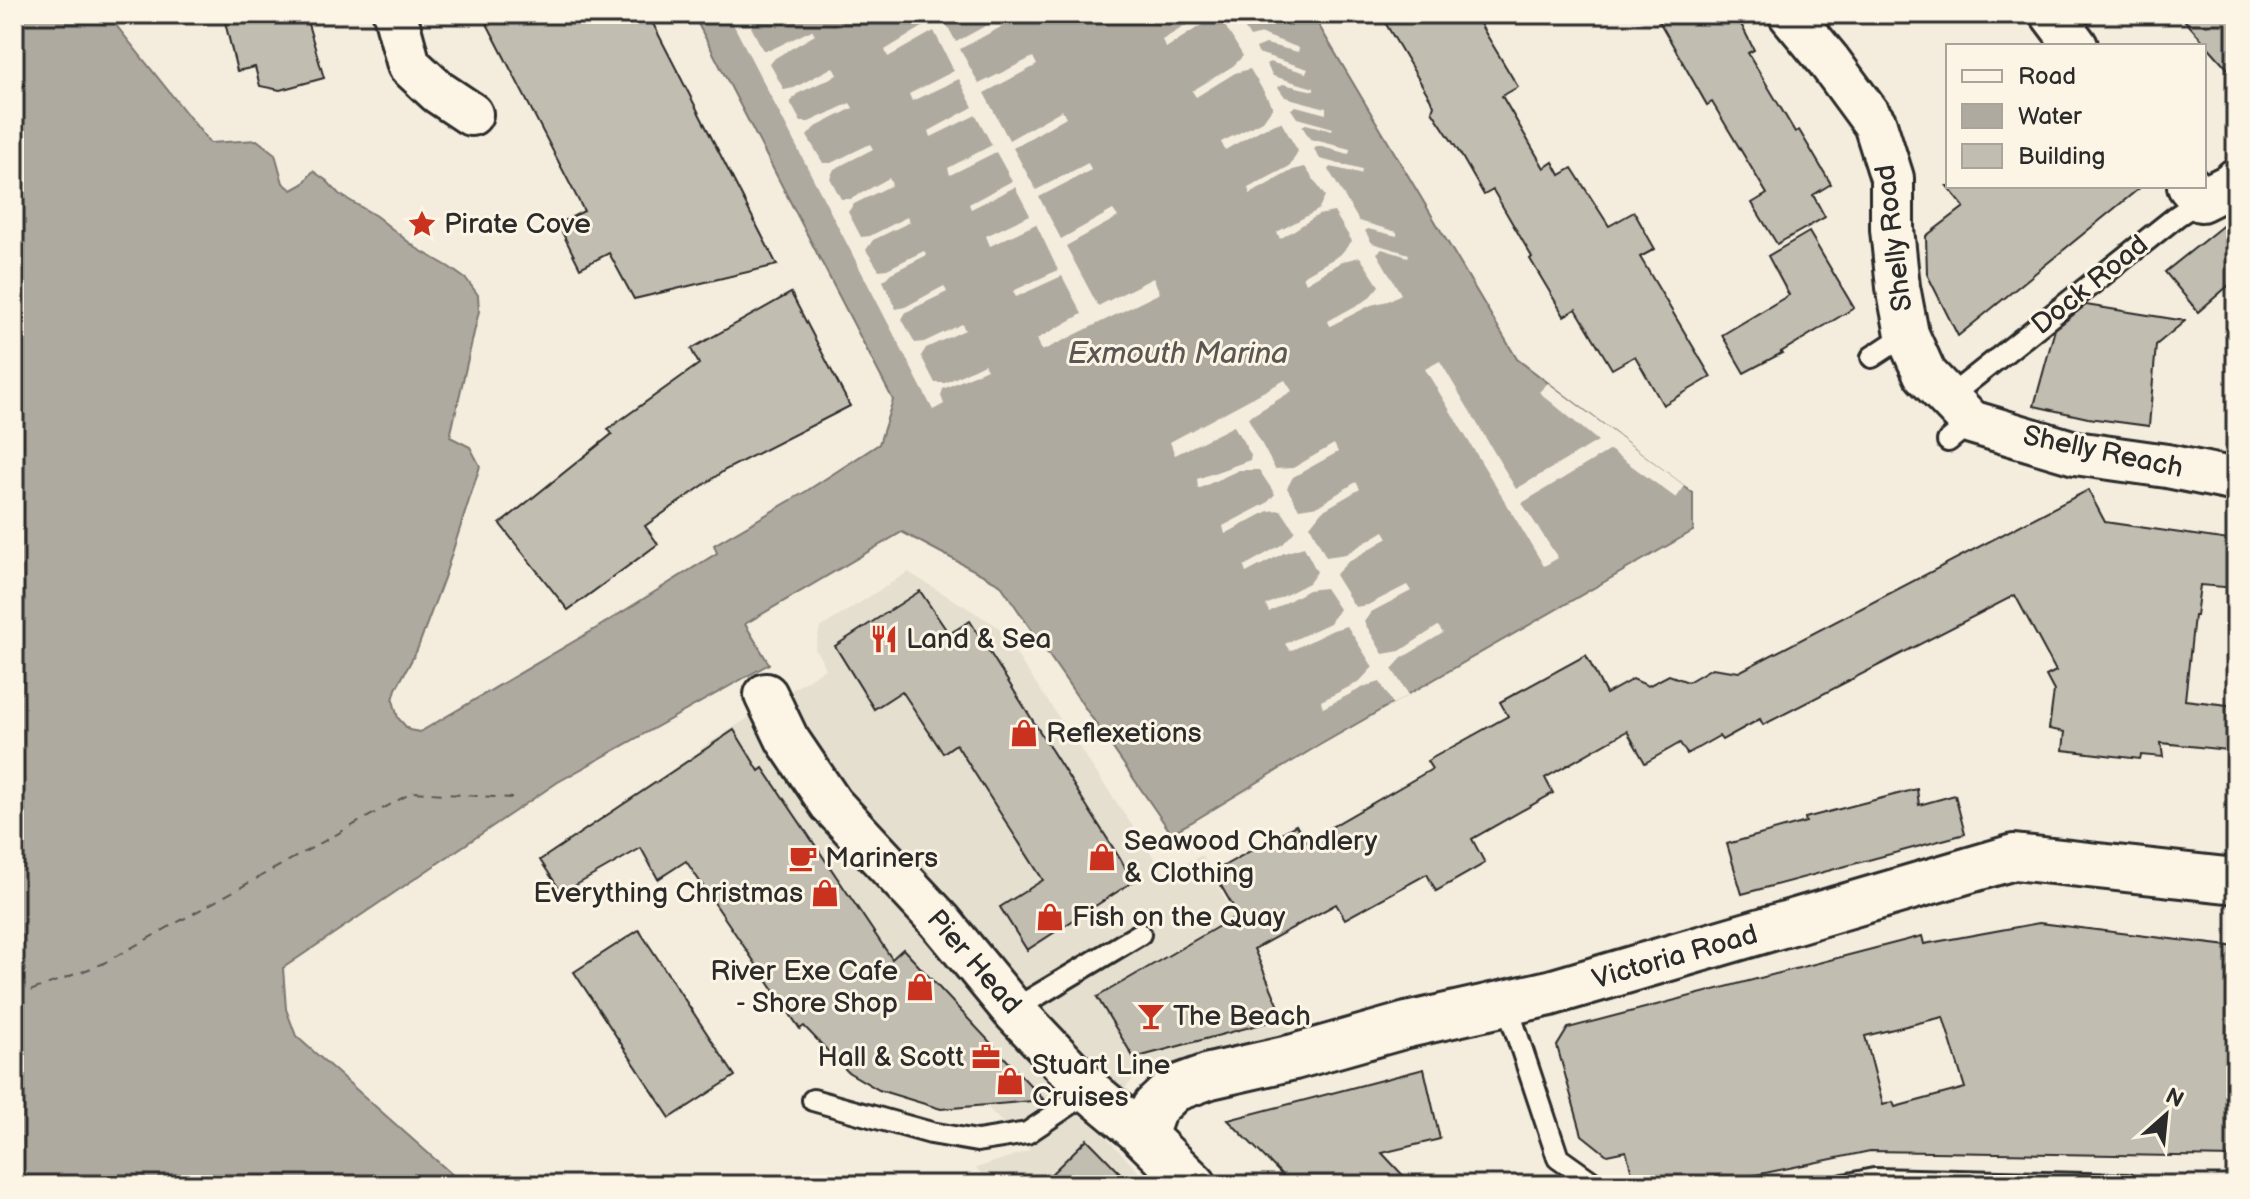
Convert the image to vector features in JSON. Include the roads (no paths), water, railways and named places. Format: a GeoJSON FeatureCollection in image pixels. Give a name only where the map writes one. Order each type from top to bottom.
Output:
{"type":"FeatureCollection","features":[{"type":"Feature","properties":{"kind":"street"},"geometry":{"type":"LineString","coordinates":[[395,14],[409,65],[438,92],[471,114]]}},
{"type":"Feature","properties":{"kind":"street","name":"Shelly Road"},"geometry":{"type":"LineString","coordinates":[[1790,14],[1875,124],[1892,178],[1892,229],[1898,287],[1890,346],[1925,374],[1956,420]]}},
{"type":"Feature","properties":{"kind":"street"},"geometry":{"type":"LineString","coordinates":[[2052,14],[2074,44]]}},
{"type":"Feature","properties":{"kind":"street","name":"Shelly Reach"},"geometry":{"type":"LineString","coordinates":[[1956,420],[2075,453],[2236,480]]}},
{"type":"Feature","properties":{"kind":"street","name":"Pier Head"},"geometry":{"type":"LineString","coordinates":[[766,695],[787,739],[831,804],[940,921],[1013,1010],[1090,1091],[1144,1136]]}},
{"type":"Feature","properties":{"kind":"street","name":"Victoria Road"},"geometry":{"type":"LineString","coordinates":[[1144,1136],[1154,1108],[1174,1089],[1210,1076],[1294,1057],[1407,1025],[1550,993],[2014,857],[2236,881]]}},
{"type":"Feature","properties":{"kind":"street"},"geometry":{"type":"LineString","coordinates":[[1144,1136],[1194,1185]]}},
{"type":"Feature","properties":{"kind":"lane","name":"Dock Road"},"geometry":{"type":"LineString","coordinates":[[1956,420],[2209,189]]}},
{"type":"Feature","properties":{"kind":"lane"},"geometry":{"type":"LineString","coordinates":[[1013,1010],[1140,934]]}},
{"type":"Feature","properties":{"kind":"lane"},"geometry":{"type":"LineString","coordinates":[[1506,1002],[1558,1158],[1596,1185]]}},
{"type":"Feature","properties":{"kind":"lane"},"geometry":{"type":"LineString","coordinates":[[813,1100],[931,1133],[977,1141],[1027,1133],[1090,1091]]}},
{"type":"Feature","properties":{"kind":"lane"},"geometry":{"type":"LineString","coordinates":[[1844,1185],[1874,1179],[2127,1185]]}},
{"type":"Feature","properties":{"kind":"water","name":"Exmouth Marina"},"geometry":{"type":"Polygon","coordinates":[[[14,14],[107,14],[210,143],[257,140],[275,154],[283,183],[292,190],[303,184],[313,171],[339,194],[467,280],[478,295],[479,311],[450,437],[470,447],[480,466],[444,578],[417,650],[393,700],[398,718],[409,730],[420,732],[595,629],[717,553],[714,545],[879,444],[893,400],[693,14],[1312,14],[1517,359],[1693,493],[1693,531],[1171,833],[1000,584],[902,532],[745,624],[769,664],[558,782],[283,968],[286,1009],[296,1036],[464,1185],[14,1185],[14,14]]]}},
{"type":"Feature","properties":{"kind":"place","name":"Pirate Cove"},"geometry":{"type":"Point","coordinates":[422,224]}},
{"type":"Feature","properties":{"kind":"place","name":"Land & Sea"},"geometry":{"type":"Point","coordinates":[884,639]}},
{"type":"Feature","properties":{"kind":"place","name":"Reflexetions"},"geometry":{"type":"Point","coordinates":[1024,733]}},
{"type":"Feature","properties":{"kind":"place","name":"Seawood Chandlery & Clothing"},"geometry":{"type":"Point","coordinates":[1102,857]}},
{"type":"Feature","properties":{"kind":"place","name":"Mariners"},"geometry":{"type":"Point","coordinates":[803,858]}},
{"type":"Feature","properties":{"kind":"place","name":"Everything Christmas"},"geometry":{"type":"Point","coordinates":[825,893]}},
{"type":"Feature","properties":{"kind":"place","name":"Fish on the Quay"},"geometry":{"type":"Point","coordinates":[1050,917]}},
{"type":"Feature","properties":{"kind":"place","name":"River Exe Cafe - Shore Shop"},"geometry":{"type":"Point","coordinates":[920,987]}},
{"type":"Feature","properties":{"kind":"place","name":"The Beach"},"geometry":{"type":"Point","coordinates":[1151,1016]}},
{"type":"Feature","properties":{"kind":"place","name":"Hall & Scott"},"geometry":{"type":"Point","coordinates":[986,1057]}},
{"type":"Feature","properties":{"kind":"place","name":"Stuart Line Cruises"},"geometry":{"type":"Point","coordinates":[1010,1081]}}]}
